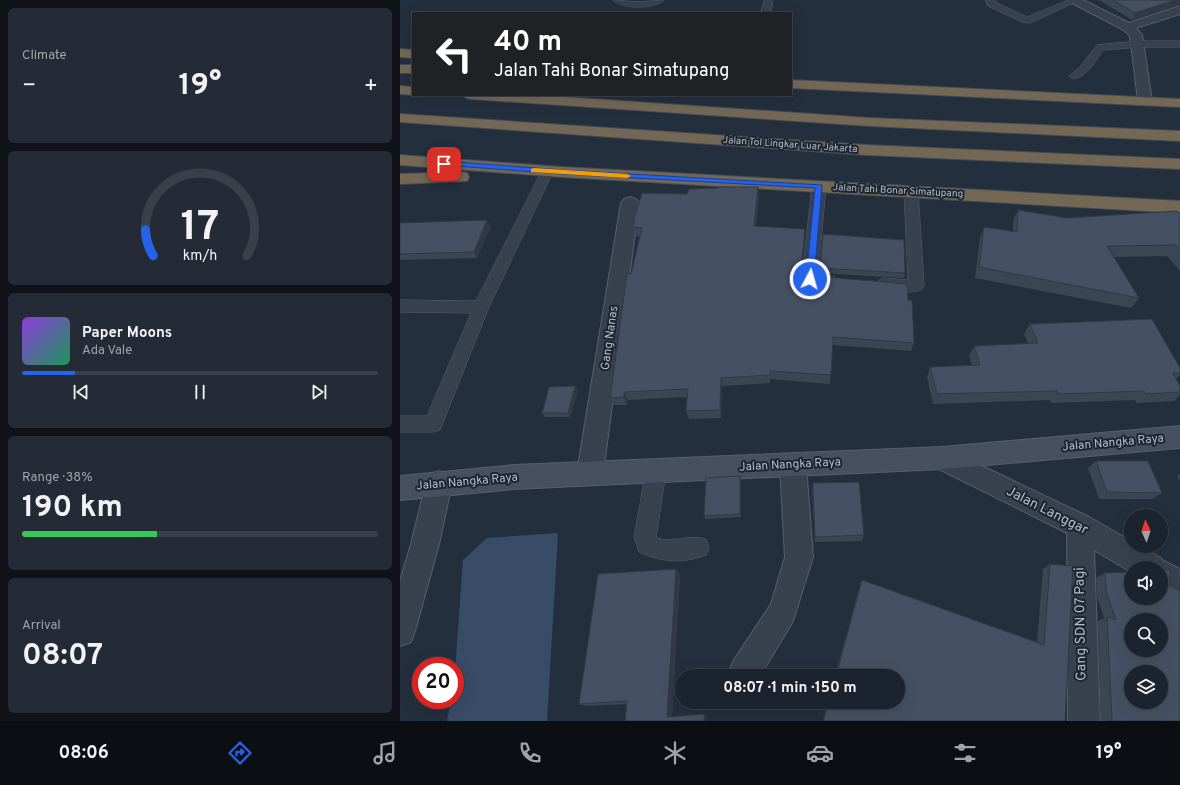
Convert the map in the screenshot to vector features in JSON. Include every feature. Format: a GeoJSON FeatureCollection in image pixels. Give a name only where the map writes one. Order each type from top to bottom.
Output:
{"type":"FeatureCollection","features":[{"type":"Feature","properties":{"kind":"highway"},"geometry":{"type":"LineString","coordinates":[[400,53],[412,54]]}},
{"type":"Feature","properties":{"kind":"highway"},"geometry":{"type":"LineString","coordinates":[[400,61],[412,62]]}},
{"type":"Feature","properties":{"kind":"highway"},"geometry":{"type":"LineString","coordinates":[[400,69],[412,69]]}},
{"type":"Feature","properties":{"kind":"highway"},"geometry":{"type":"LineString","coordinates":[[792,84],[915,91],[1180,102]]}},
{"type":"Feature","properties":{"kind":"highway"},"geometry":{"type":"LineString","coordinates":[[400,90],[412,91]]}},
{"type":"Feature","properties":{"kind":"highway"},"geometry":{"type":"LineString","coordinates":[[915,91],[1057,105],[1180,113]]}},
{"type":"Feature","properties":{"kind":"highway"},"geometry":{"type":"LineString","coordinates":[[487,96],[870,122],[1180,136]]}},
{"type":"Feature","properties":{"kind":"highway","name":"Jalan Tol Lingkar Luar Jakarta"},"geometry":{"type":"LineString","coordinates":[[400,118],[867,150],[1180,164]]}},
{"type":"Feature","properties":{"kind":"highway"},"geometry":{"type":"LineString","coordinates":[[400,146],[554,173]]}},
{"type":"Feature","properties":{"kind":"highway","name":"Jalan Tahi Bonar Simatupang"},"geometry":{"type":"LineString","coordinates":[[400,160],[554,173],[934,192],[1180,207]]}},
{"type":"Feature","properties":{"kind":"highway"},"geometry":{"type":"LineString","coordinates":[[400,179],[554,173]]}},
{"type":"Feature","properties":{"kind":"highway"},"geometry":{"type":"LineString","coordinates":[[934,192],[1180,193]]}},
{"type":"Feature","properties":{"kind":"street"},"geometry":{"type":"LineString","coordinates":[[1075,0],[1128,27],[1136,35],[1139,44],[1145,101]]}},
{"type":"Feature","properties":{"kind":"street"},"geometry":{"type":"LineString","coordinates":[[1128,27],[1180,10]]}},
{"type":"Feature","properties":{"kind":"street","name":"Gang Nanas"},"geometry":{"type":"LineString","coordinates":[[590,473],[630,202]]}},
{"type":"Feature","properties":{"kind":"street","name":"Jalan Nangka Raya"},"geometry":{"type":"LineString","coordinates":[[400,488],[439,483],[590,473],[942,458],[1180,437]]}},
{"type":"Feature","properties":{"kind":"street","name":"Jalan Langgar"},"geometry":{"type":"LineString","coordinates":[[942,458],[1080,526],[1139,561]]}},
{"type":"Feature","properties":{"kind":"street"},"geometry":{"type":"LineString","coordinates":[[746,669],[783,611],[799,557],[793,465]]}},
{"type":"Feature","properties":{"kind":"street"},"geometry":{"type":"LineString","coordinates":[[400,631],[425,544],[439,483]]}},
{"type":"Feature","properties":{"kind":"street","name":"Gang SDN 07 Pagi"},"geometry":{"type":"LineString","coordinates":[[1080,526],[1084,721]]}},
{"type":"Feature","properties":{"kind":"street"},"geometry":{"type":"LineString","coordinates":[[1168,578],[1180,585]]}},
{"type":"Feature","properties":{"kind":"lane"},"geometry":{"type":"LineString","coordinates":[[618,12],[619,1],[628,4],[648,4],[660,0]]}},
{"type":"Feature","properties":{"kind":"lane"},"geometry":{"type":"LineString","coordinates":[[766,12],[769,0]]}},
{"type":"Feature","properties":{"kind":"lane"},"geometry":{"type":"LineString","coordinates":[[992,0],[990,1],[990,4],[1025,20],[1035,19],[1075,0]]}},
{"type":"Feature","properties":{"kind":"lane"},"geometry":{"type":"LineString","coordinates":[[645,12],[648,4]]}},
{"type":"Feature","properties":{"kind":"lane"},"geometry":{"type":"LineString","coordinates":[[1074,76],[1085,68],[1100,47],[1139,44],[1180,44]]}},
{"type":"Feature","properties":{"kind":"lane"},"geometry":{"type":"LineString","coordinates":[[400,424],[433,424],[481,307],[554,173]]}},
{"type":"Feature","properties":{"kind":"lane"},"geometry":{"type":"LineString","coordinates":[[819,186],[810,279],[840,281]]}},
{"type":"Feature","properties":{"kind":"lane"},"geometry":{"type":"LineString","coordinates":[[871,284],[916,286],[911,191]]}},
{"type":"Feature","properties":{"kind":"lane"},"geometry":{"type":"LineString","coordinates":[[400,306],[481,307]]}},
{"type":"Feature","properties":{"kind":"lane"},"geometry":{"type":"LineString","coordinates":[[656,471],[644,537],[646,545],[657,551],[687,550],[698,547]]}},
{"type":"Feature","properties":{"kind":"water"},"geometry":{"type":"Polygon","coordinates":[[[558,533],[547,721],[447,721],[449,709],[464,709],[464,657],[456,657],[463,560],[487,538],[558,533]]]}},
{"type":"Feature","properties":{"kind":"building"},"geometry":{"type":"Polygon","coordinates":[[[1113,0],[1175,0],[1135,13],[1113,0]]]}},
{"type":"Feature","properties":{"kind":"building"},"geometry":{"type":"Polygon","coordinates":[[[758,187],[754,226],[805,229],[801,270],[804,275],[907,284],[908,300],[912,300],[914,343],[833,337],[831,375],[770,371],[770,375],[721,378],[720,410],[686,411],[688,389],[624,392],[624,397],[610,398],[627,274],[631,274],[642,228],[633,227],[642,193],[687,194],[689,189],[758,187]]]}},
{"type":"Feature","properties":{"kind":"building"},"geometry":{"type":"Polygon","coordinates":[[[1018,210],[1067,218],[1177,211],[1180,213],[1180,250],[1176,245],[1107,246],[1139,298],[979,267],[984,227],[1017,232],[1018,210]]]}},
{"type":"Feature","properties":{"kind":"building"},"geometry":{"type":"Polygon","coordinates":[[[487,220],[474,252],[400,254],[400,223],[487,220]]]}},
{"type":"Feature","properties":{"kind":"building"},"geometry":{"type":"Polygon","coordinates":[[[823,234],[904,240],[905,273],[820,268],[823,234]]]}},
{"type":"Feature","properties":{"kind":"building"},"geometry":{"type":"Polygon","coordinates":[[[1152,319],[1180,368],[1180,373],[1173,373],[1180,386],[1180,392],[1145,394],[1144,391],[1058,394],[1057,391],[937,394],[930,367],[980,365],[974,346],[1038,343],[1030,324],[1152,319]]]}},
{"type":"Feature","properties":{"kind":"building"},"geometry":{"type":"Polygon","coordinates":[[[575,386],[568,413],[542,413],[549,387],[575,386]]]}},
{"type":"Feature","properties":{"kind":"building"},"geometry":{"type":"Polygon","coordinates":[[[1096,461],[1148,461],[1162,493],[1107,492],[1096,461]]]}},
{"type":"Feature","properties":{"kind":"building"},"geometry":{"type":"Polygon","coordinates":[[[740,476],[740,514],[704,516],[706,478],[740,476]]]}},
{"type":"Feature","properties":{"kind":"building"},"geometry":{"type":"Polygon","coordinates":[[[859,482],[864,535],[815,537],[813,483],[859,482]]]}},
{"type":"Feature","properties":{"kind":"building"},"geometry":{"type":"Polygon","coordinates":[[[1050,564],[1073,566],[1065,721],[823,721],[827,709],[905,709],[905,669],[838,669],[862,580],[1044,645],[1050,564]]]}},
{"type":"Feature","properties":{"kind":"building"},"geometry":{"type":"Polygon","coordinates":[[[676,569],[667,717],[704,714],[704,721],[625,721],[627,701],[579,704],[598,574],[676,569]]]}},
{"type":"Feature","properties":{"kind":"building"},"geometry":{"type":"Polygon","coordinates":[[[1168,570],[1170,570],[1170,585],[1180,591],[1180,721],[1110,721],[1112,720],[1107,617],[1116,620],[1106,591],[1105,573],[1124,572],[1124,605],[1168,605],[1168,570]]]}},
{"type":"Feature","properties":{"kind":"slow traffic"},"geometry":{"type":"LineString","coordinates":[[534,170],[627,176]]}},
{"type":"Feature","properties":{"kind":"route"},"geometry":{"type":"LineString","coordinates":[[444,164],[819,186],[810,279]]}}]}
